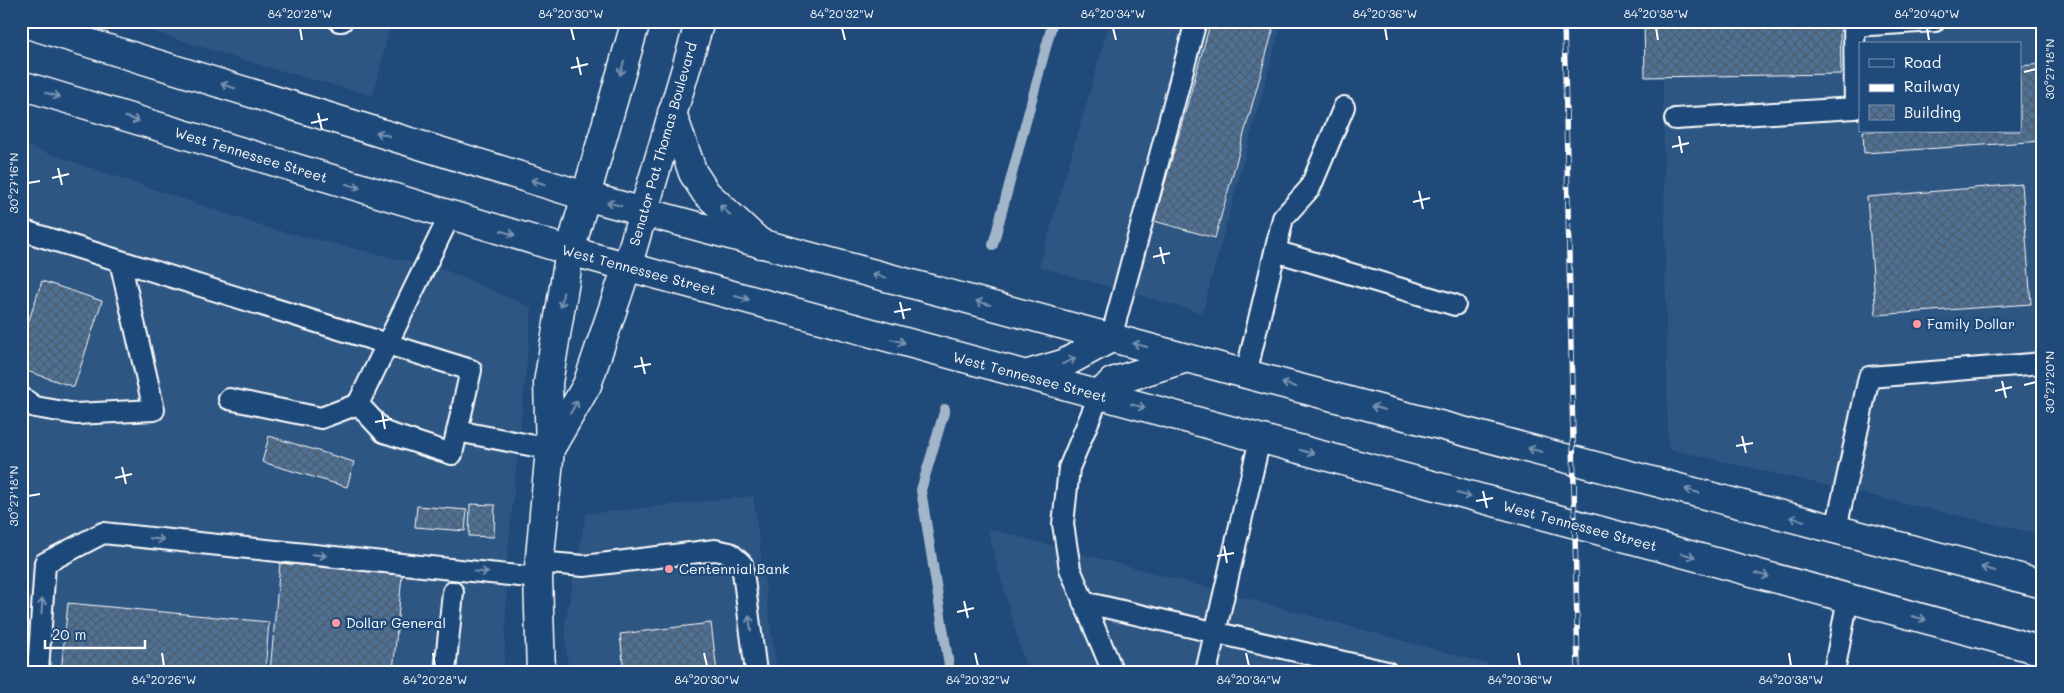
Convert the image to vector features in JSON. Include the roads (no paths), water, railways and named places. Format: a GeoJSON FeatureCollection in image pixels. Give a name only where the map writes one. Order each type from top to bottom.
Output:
{"type":"FeatureCollection","features":[{"type":"Feature","properties":{"kind":"main road"},"geometry":{"type":"LineString","coordinates":[[541,672],[538,570],[550,449],[548,383],[570,251],[636,21]]}},
{"type":"Feature","properties":{"kind":"main road","name":"Senator Pat Thomas Boulevard"},"geometry":{"type":"LineString","coordinates":[[550,449],[587,385],[627,267],[700,21]]}},
{"type":"Feature","properties":{"kind":"main road"},"geometry":{"type":"LineString","coordinates":[[21,22],[642,212],[1246,374],[2040,582]]}},
{"type":"Feature","properties":{"kind":"main road","name":"West Tennessee Street"},"geometry":{"type":"LineString","coordinates":[[21,85],[627,267],[2043,652]]}},
{"type":"Feature","properties":{"kind":"main road"},"geometry":{"type":"LineString","coordinates":[[672,112],[693,173],[706,193],[761,244]]}},
{"type":"Feature","properties":{"kind":"main road"},"geometry":{"type":"LineString","coordinates":[[1023,375],[1063,364],[1110,338]]}},
{"type":"Feature","properties":{"kind":"main road"},"geometry":{"type":"LineString","coordinates":[[1100,396],[1112,382],[1187,358]]}},
{"type":"Feature","properties":{"kind":"lane"},"geometry":{"type":"LineString","coordinates":[[1110,338],[1196,21]]}},
{"type":"Feature","properties":{"kind":"lane"},"geometry":{"type":"LineString","coordinates":[[1675,119],[1855,108],[1854,23],[1936,21]]}},
{"type":"Feature","properties":{"kind":"lane"},"geometry":{"type":"LineString","coordinates":[[1246,374],[1283,218],[1310,188],[1344,107]]}},
{"type":"Feature","properties":{"kind":"lane"},"geometry":{"type":"LineString","coordinates":[[229,399],[321,418],[358,404],[450,215]]}},
{"type":"Feature","properties":{"kind":"lane"},"geometry":{"type":"LineString","coordinates":[[21,230],[471,370],[452,454],[384,432],[358,404]]}},
{"type":"Feature","properties":{"kind":"lane"},"geometry":{"type":"LineString","coordinates":[[1275,251],[1456,305]]}},
{"type":"Feature","properties":{"kind":"lane"},"geometry":{"type":"LineString","coordinates":[[21,397],[35,407],[76,414],[154,410],[120,261]]}},
{"type":"Feature","properties":{"kind":"lane"},"geometry":{"type":"LineString","coordinates":[[1836,529],[1869,377],[2043,363]]}},
{"type":"Feature","properties":{"kind":"lane"},"geometry":{"type":"LineString","coordinates":[[1100,396],[1069,468],[1063,524],[1070,569],[1113,672]]}},
{"type":"Feature","properties":{"kind":"lane"},"geometry":{"type":"LineString","coordinates":[[457,431],[550,449]]}},
{"type":"Feature","properties":{"kind":"lane"},"geometry":{"type":"LineString","coordinates":[[1206,672],[1260,439]]}},
{"type":"Feature","properties":{"kind":"lane"},"geometry":{"type":"LineString","coordinates":[[38,672],[45,563],[103,533],[538,570],[715,550],[730,553],[742,564],[756,672]]}},
{"type":"Feature","properties":{"kind":"lane"},"geometry":{"type":"LineString","coordinates":[[445,672],[453,592]]}},
{"type":"Feature","properties":{"kind":"lane"},"geometry":{"type":"LineString","coordinates":[[1834,672],[1848,598]]}},
{"type":"Feature","properties":{"kind":"lane"},"geometry":{"type":"LineString","coordinates":[[1083,602],[1387,672]]}},
{"type":"Feature","properties":{"kind":"waterway"},"geometry":{"type":"LineString","coordinates":[[993,245],[1053,21]]}},
{"type":"Feature","properties":{"kind":"waterway"},"geometry":{"type":"LineString","coordinates":[[945,409],[921,490],[950,672]]}},
{"type":"Feature","properties":{"kind":"railway"},"geometry":{"type":"LineString","coordinates":[[1564,21],[1578,672]]}},
{"type":"Feature","properties":{"kind":"place","name":"Family Dollar"},"geometry":{"type":"Point","coordinates":[1917,324]}},
{"type":"Feature","properties":{"kind":"place","name":"Centennial Bank"},"geometry":{"type":"Point","coordinates":[669,569]}},
{"type":"Feature","properties":{"kind":"place","name":"Dollar General"},"geometry":{"type":"Point","coordinates":[336,623]}}]}
